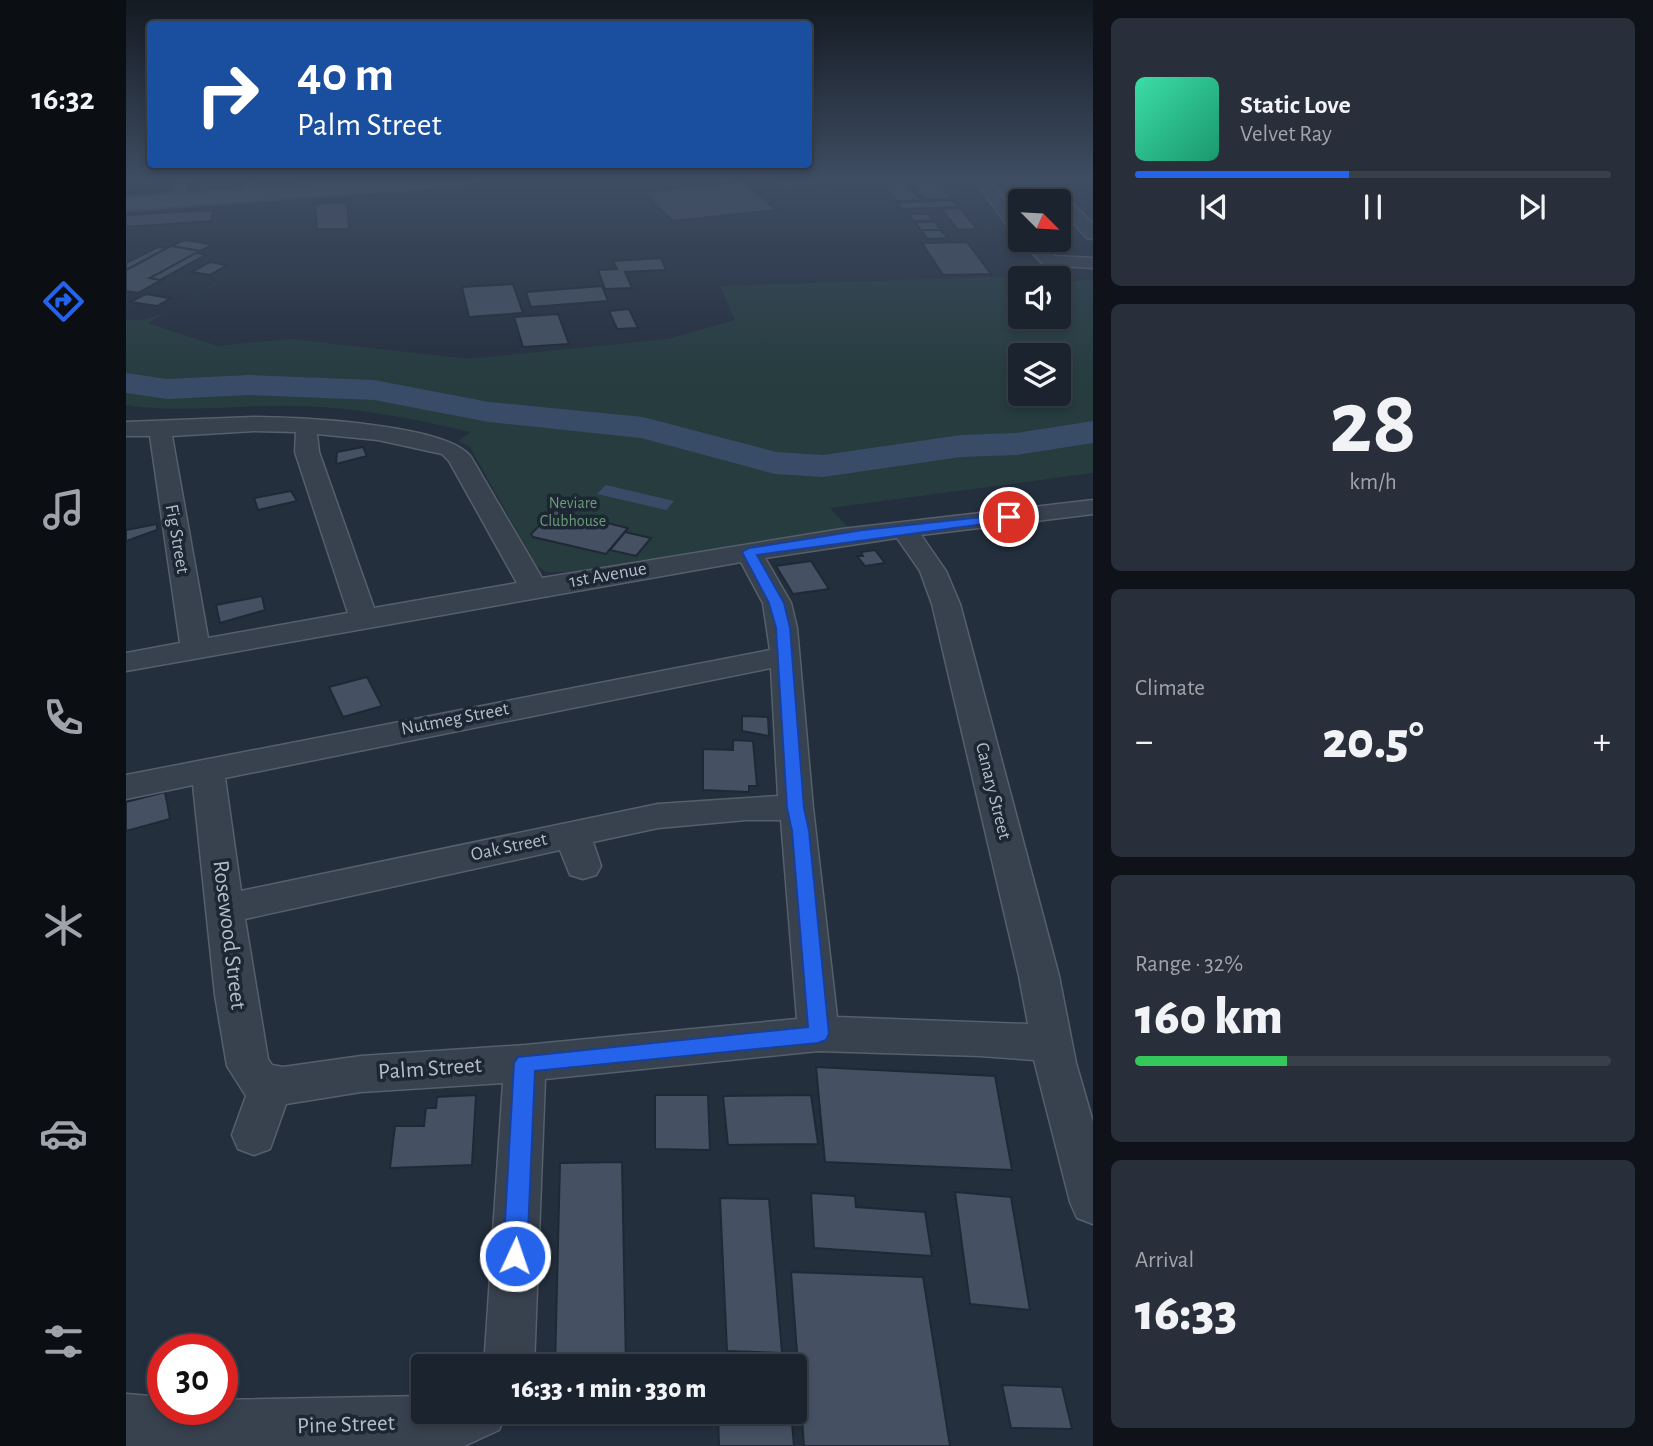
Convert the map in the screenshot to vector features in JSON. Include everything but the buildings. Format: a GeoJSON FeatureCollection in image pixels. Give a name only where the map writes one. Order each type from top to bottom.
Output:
{"type":"FeatureCollection","features":[{"type":"Feature","properties":{"kind":"street"},"geometry":{"type":"LineString","coordinates":[[1041,252],[1050,261],[1093,263]]}},
{"type":"Feature","properties":{"kind":"street"},"geometry":{"type":"LineString","coordinates":[[126,429],[160,430],[253,424],[310,426],[361,432],[450,449],[459,457],[534,588]]}},
{"type":"Feature","properties":{"kind":"street"},"geometry":{"type":"LineString","coordinates":[[310,426],[306,434],[307,452],[364,620]]}},
{"type":"Feature","properties":{"kind":"street","name":"Fig Street"},"geometry":{"type":"LineString","coordinates":[[160,430],[195,648]]}},
{"type":"Feature","properties":{"kind":"street","name":"1st Avenue"},"geometry":{"type":"LineString","coordinates":[[126,662],[749,552],[904,529],[1093,507]]}},
{"type":"Feature","properties":{"kind":"street","name":"Canary Street"},"geometry":{"type":"LineString","coordinates":[[904,529],[933,572],[946,604],[1040,976],[1053,1053],[1093,1202]]}},
{"type":"Feature","properties":{"kind":"street"},"geometry":{"type":"LineString","coordinates":[[749,552],[776,603],[786,658],[796,808],[818,1034]]}},
{"type":"Feature","properties":{"kind":"street","name":"Nutmeg Street"},"geometry":{"type":"LineString","coordinates":[[126,787],[332,743],[754,660],[786,658]]}},
{"type":"Feature","properties":{"kind":"street","name":"Rosewood Street"},"geometry":{"type":"LineString","coordinates":[[208,771],[248,1066],[260,1082],[271,1086]]}},
{"type":"Feature","properties":{"kind":"street","name":"Oak Street"},"geometry":{"type":"LineString","coordinates":[[225,909],[578,850],[691,812],[796,808]]}},
{"type":"Feature","properties":{"kind":"street","name":"Palm Street"},"geometry":{"type":"LineString","coordinates":[[271,1086],[360,1074],[525,1063],[818,1034],[980,1038],[1053,1053]]}},
{"type":"Feature","properties":{"kind":"street"},"geometry":{"type":"LineString","coordinates":[[510,1354],[525,1063]]}},
{"type":"Feature","properties":{"kind":"street"},"geometry":{"type":"LineString","coordinates":[[254,1135],[271,1086]]}},
{"type":"Feature","properties":{"kind":"street","name":"Pine Street"},"geometry":{"type":"LineString","coordinates":[[126,1420],[175,1426],[254,1427],[411,1422]]}},
{"type":"Feature","properties":{"kind":"green space","name":"Neviare Clubhouse"},"geometry":{"type":"Polygon","coordinates":[[[1008,276],[1008,329],[1071,329],[1071,282],[1093,279],[1093,473],[830,508],[848,527],[569,572],[546,572],[536,565],[470,447],[458,441],[471,432],[385,414],[319,407],[168,409],[126,405],[126,319],[148,319],[170,310],[147,323],[218,346],[291,339],[468,359],[668,339],[735,320],[720,286],[1008,276]]]}},
{"type":"Feature","properties":{"kind":"water"},"geometry":{"type":"Polygon","coordinates":[[[606,485],[674,501],[666,510],[597,494],[606,485]]]}},
{"type":"Feature","properties":{"kind":"waterway"},"geometry":{"type":"LineString","coordinates":[[126,383],[167,389],[249,385],[374,390],[489,412],[643,428],[775,463],[823,466],[961,446],[1016,444],[1093,432]]}},
{"type":"Feature","properties":{"kind":"route"},"geometry":{"type":"LineString","coordinates":[[515,1256],[525,1063],[818,1034],[796,808],[783,628],[776,603],[749,552],[863,534],[1009,517]]}}]}
